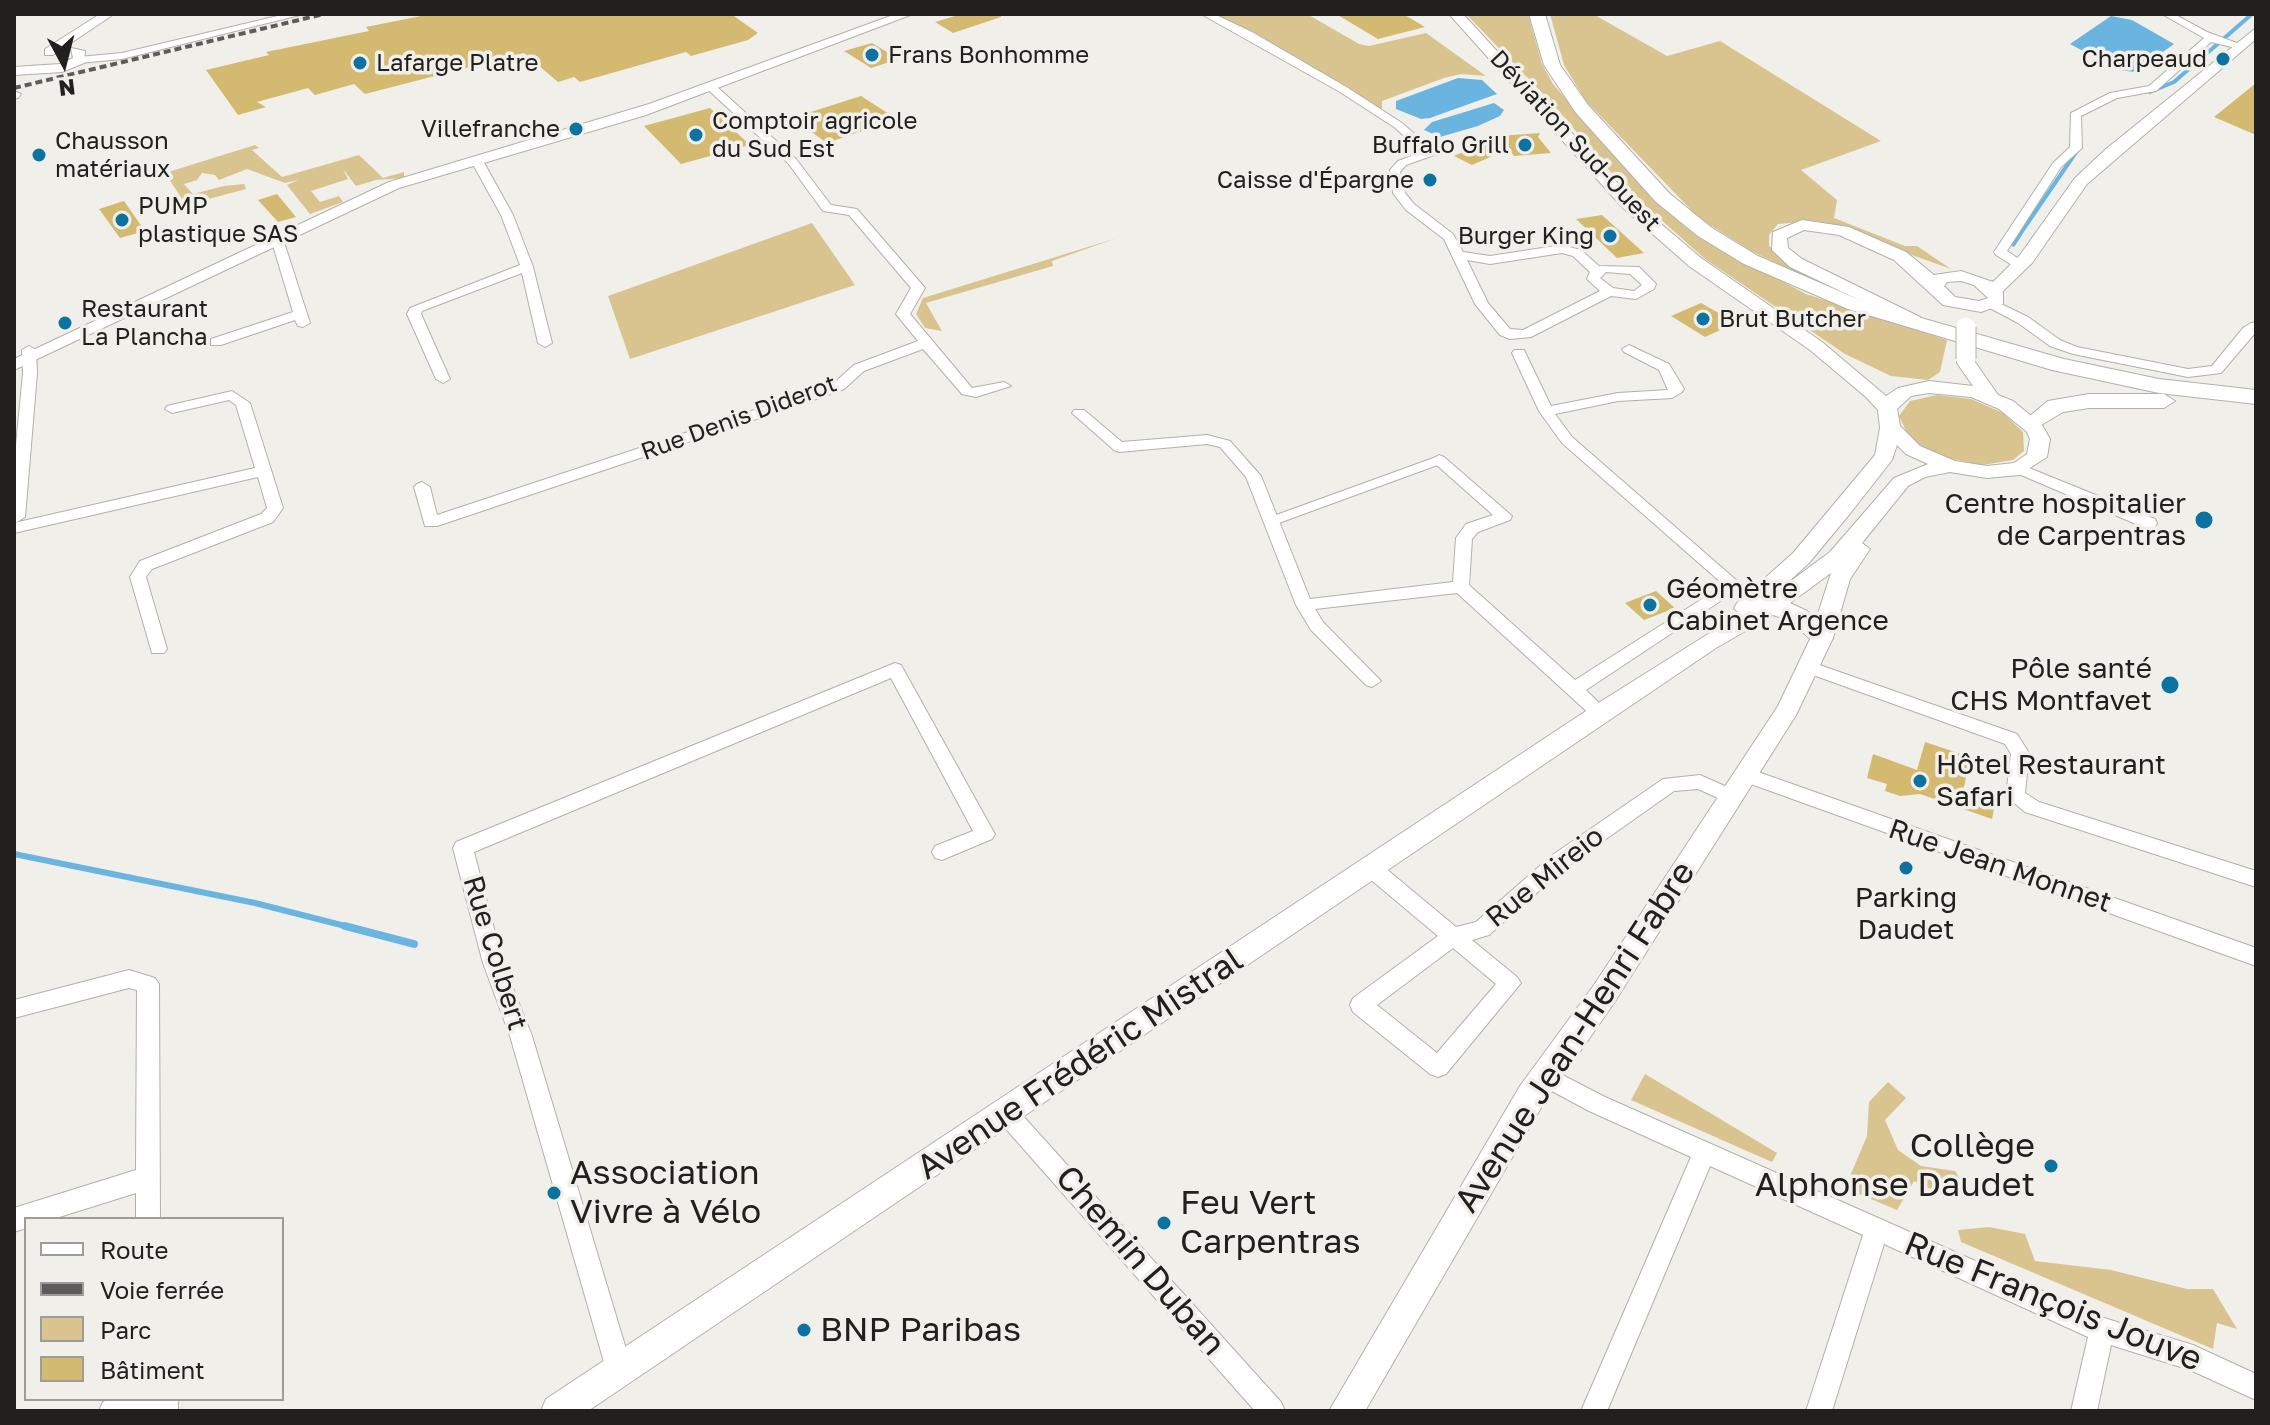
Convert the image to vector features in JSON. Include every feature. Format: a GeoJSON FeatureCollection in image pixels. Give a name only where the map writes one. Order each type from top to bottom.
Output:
{"type":"FeatureCollection","features":[{"type":"Feature","properties":{"kind":"main road","name":"Déviation Sud-Ouest"},"geometry":{"type":"LineString","coordinates":[[1456,14],[1539,102],[1628,204],[1695,262],[1816,346]]}},
{"type":"Feature","properties":{"kind":"main road"},"geometry":{"type":"LineString","coordinates":[[1537,14],[1552,65],[1569,94],[1651,186],[1687,219],[1751,260],[1793,280],[1928,327],[2122,379],[2256,397]]}},
{"type":"Feature","properties":{"kind":"main road"},"geometry":{"type":"LineString","coordinates":[[1966,325],[2018,265],[2081,181],[2256,32]]}},
{"type":"Feature","properties":{"kind":"main road"},"geometry":{"type":"LineString","coordinates":[[1928,327],[1806,269],[1785,255],[1777,244],[1784,230],[1819,225],[1849,233],[1951,279],[1989,300]]}},
{"type":"Feature","properties":{"kind":"main road"},"geometry":{"type":"LineString","coordinates":[[1990,397],[1966,361],[1966,325],[1949,301],[1939,294],[1951,279],[2018,265]]}},
{"type":"Feature","properties":{"kind":"main road"},"geometry":{"type":"LineString","coordinates":[[1949,301],[1989,300]]}},
{"type":"Feature","properties":{"kind":"main road"},"geometry":{"type":"LineString","coordinates":[[1816,346],[1886,380],[1922,388]]}},
{"type":"Feature","properties":{"kind":"main road"},"geometry":{"type":"LineString","coordinates":[[1708,642],[1801,558],[1885,456],[1889,418],[1893,399],[1905,392],[1945,387],[1990,397],[2031,424],[2040,439],[2037,457],[2019,469],[1987,472],[1950,466],[1913,450],[1889,418],[1873,393],[1816,346]]}},
{"type":"Feature","properties":{"kind":"main road"},"geometry":{"type":"LineString","coordinates":[[1945,387],[1966,361]]}},
{"type":"Feature","properties":{"kind":"main road"},"geometry":{"type":"LineString","coordinates":[[2031,424],[2056,406],[2089,401],[2256,405]]}},
{"type":"Feature","properties":{"kind":"main road"},"geometry":{"type":"LineString","coordinates":[[1708,642],[1768,608],[1820,571],[1852,542],[1909,477],[1950,466]]}},
{"type":"Feature","properties":{"kind":"main road","name":"Avenue Jean-Henri Fabre"},"geometry":{"type":"LineString","coordinates":[[1346,1411],[1430,1264],[1545,1076],[1604,994],[1736,785],[1788,709],[1822,638],[1839,578],[1891,496]]}},
{"type":"Feature","properties":{"kind":"main road"},"geometry":{"type":"LineString","coordinates":[[1808,667],[1820,571],[1841,511]]}},
{"type":"Feature","properties":{"kind":"main road"},"geometry":{"type":"LineString","coordinates":[[1768,608],[1779,607],[1799,616],[1813,632]]}},
{"type":"Feature","properties":{"kind":"main road","name":"Avenue Frédéric Mistral"},"geometry":{"type":"LineString","coordinates":[[558,1411],[1708,642]]}},
{"type":"Feature","properties":{"kind":"street"},"geometry":{"type":"LineString","coordinates":[[20,67],[87,30],[108,14]]}},
{"type":"Feature","properties":{"kind":"street"},"geometry":{"type":"LineString","coordinates":[[49,52],[122,56],[299,14]]}},
{"type":"Feature","properties":{"kind":"street"},"geometry":{"type":"LineString","coordinates":[[263,466],[15,521],[21,358],[372,196],[651,108],[907,14]]}},
{"type":"Feature","properties":{"kind":"street"},"geometry":{"type":"LineString","coordinates":[[1206,14],[1248,34],[1344,90],[1398,125],[1430,153],[1402,163],[1394,172],[1399,193],[1410,207],[1449,237],[1482,304],[1510,335],[1526,334],[1609,292]]}},
{"type":"Feature","properties":{"kind":"street"},"geometry":{"type":"LineString","coordinates":[[2167,14],[2234,51]]}},
{"type":"Feature","properties":{"kind":"street"},"geometry":{"type":"LineString","coordinates":[[20,67],[54,70],[77,55],[87,30]]}},
{"type":"Feature","properties":{"kind":"street"},"geometry":{"type":"LineString","coordinates":[[2018,265],[2000,252],[2057,165],[2076,148],[2075,115],[2114,95],[2152,89],[2208,39],[2214,39]]}},
{"type":"Feature","properties":{"kind":"street"},"geometry":{"type":"LineString","coordinates":[[710,86],[792,161],[827,208],[853,212],[918,288],[903,314],[967,391],[976,393],[1004,386]]}},
{"type":"Feature","properties":{"kind":"street"},"geometry":{"type":"LineString","coordinates":[[477,161],[507,215],[527,267],[545,343]]}},
{"type":"Feature","properties":{"kind":"street"},"geometry":{"type":"LineString","coordinates":[[216,342],[301,318],[277,239]]}},
{"type":"Feature","properties":{"kind":"street"},"geometry":{"type":"LineString","coordinates":[[1458,255],[1490,260],[1562,249],[1577,253],[1597,271]]}},
{"type":"Feature","properties":{"kind":"street"},"geometry":{"type":"LineString","coordinates":[[443,379],[414,314],[417,308],[527,267]]}},
{"type":"Feature","properties":{"kind":"street"},"geometry":{"type":"LineString","coordinates":[[1622,267],[1639,272],[1649,281],[1647,289],[1640,294],[1609,292],[1594,282],[1597,271],[1622,267]]}},
{"type":"Feature","properties":{"kind":"street"},"geometry":{"type":"LineString","coordinates":[[1989,300],[2055,343],[2073,350],[2188,373],[2216,370],[2248,331],[2256,326]]}},
{"type":"Feature","properties":{"kind":"street","name":"Rue Denis Diderot"},"geometry":{"type":"LineString","coordinates":[[422,487],[431,522],[839,386],[859,368],[926,343]]}},
{"type":"Feature","properties":{"kind":"street"},"geometry":{"type":"LineString","coordinates":[[1546,411],[1618,397],[1672,394],[1677,389],[1664,367],[1629,349]]}},
{"type":"Feature","properties":{"kind":"street"},"geometry":{"type":"LineString","coordinates":[[1519,353],[1546,411],[1567,440],[1735,586],[1574,689]]}},
{"type":"Feature","properties":{"kind":"street"},"geometry":{"type":"LineString","coordinates":[[158,649],[138,577],[146,565],[267,518],[275,508],[243,403],[232,395],[172,409]]}},
{"type":"Feature","properties":{"kind":"street"},"geometry":{"type":"LineString","coordinates":[[1079,413],[1119,447],[1207,439],[1225,444],[1253,476],[1304,605],[1317,626],[1372,681]]}},
{"type":"Feature","properties":{"kind":"street"},"geometry":{"type":"LineString","coordinates":[[1272,521],[1439,460],[1504,516],[1472,528],[1464,538],[1461,587]]}},
{"type":"Feature","properties":{"kind":"street"},"geometry":{"type":"LineString","coordinates":[[2019,469],[2149,523]]}},
{"type":"Feature","properties":{"kind":"street"},"geometry":{"type":"LineString","coordinates":[[1304,605],[1461,587],[1600,713]]}},
{"type":"Feature","properties":{"kind":"street"},"geometry":{"type":"LineString","coordinates":[[1808,667],[2011,739],[2020,753],[2015,796],[2032,807],[2256,879]]}},
{"type":"Feature","properties":{"kind":"street","name":"Rue Colbert"},"geometry":{"type":"LineString","coordinates":[[619,1369],[521,1036],[493,963],[463,848],[895,669],[985,834],[942,852]]}},
{"type":"Feature","properties":{"kind":"street","name":"Rue Mireio"},"geometry":{"type":"LineString","coordinates":[[1371,868],[1453,936],[1482,929],[1558,862],[1670,784],[1700,782],[1736,785]]}},
{"type":"Feature","properties":{"kind":"street","name":"Rue Jean Monnet"},"geometry":{"type":"LineString","coordinates":[[1736,785],[2256,957]]}},
{"type":"Feature","properties":{"kind":"street"},"geometry":{"type":"LineString","coordinates":[[1453,936],[1510,983],[1438,1067],[1361,1005],[1453,936]]}},
{"type":"Feature","properties":{"kind":"street"},"geometry":{"type":"LineString","coordinates":[[14,1009],[129,979],[148,984],[148,1217]]}},
{"type":"Feature","properties":{"kind":"street","name":"Rue François Jouve"},"geometry":{"type":"LineString","coordinates":[[1545,1076],[1597,1104],[2102,1330],[2193,1358],[2256,1387]]}},
{"type":"Feature","properties":{"kind":"street","name":"Chemin Duban"},"geometry":{"type":"LineString","coordinates":[[1006,1113],[1272,1411]]}},
{"type":"Feature","properties":{"kind":"street"},"geometry":{"type":"LineString","coordinates":[[1594,1411],[1705,1151]]}},
{"type":"Feature","properties":{"kind":"street"},"geometry":{"type":"LineString","coordinates":[[14,1220],[147,1178]]}},
{"type":"Feature","properties":{"kind":"street"},"geometry":{"type":"LineString","coordinates":[[1819,1411],[1877,1228]]}},
{"type":"Feature","properties":{"kind":"street"},"geometry":{"type":"LineString","coordinates":[[2084,1411],[2102,1330]]}},
{"type":"Feature","properties":{"kind":"street"},"geometry":{"type":"LineString","coordinates":[[112,1411],[140,1401]]}},
{"type":"Feature","properties":{"kind":"green space"},"geometry":{"type":"Polygon","coordinates":[[[1213,14],[1307,14],[1359,44],[1369,46],[1426,33],[1486,76],[1461,74],[1444,78],[1382,101],[1382,110],[1258,35],[1213,14]]]}},
{"type":"Feature","properties":{"kind":"green space"},"geometry":{"type":"Polygon","coordinates":[[[1466,14],[1528,14],[1542,64],[1553,84],[1654,201],[1695,235],[1806,294],[1947,340],[1940,372],[1928,380],[1891,376],[1845,354],[1705,259],[1620,183],[1551,102],[1466,14]]]}},
{"type":"Feature","properties":{"kind":"green space"},"geometry":{"type":"Polygon","coordinates":[[[1550,14],[1593,14],[1667,56],[1720,41],[1881,141],[1801,170],[1837,200],[1834,218],[1905,246],[1917,246],[1951,269],[1817,221],[1778,224],[1769,235],[1769,246],[1815,281],[1751,251],[1699,218],[1585,100],[1564,65],[1550,14]]]}},
{"type":"Feature","properties":{"kind":"green space"},"geometry":{"type":"Polygon","coordinates":[[[255,145],[259,148],[252,150],[282,177],[359,155],[383,178],[404,172],[404,178],[376,180],[356,186],[343,169],[348,179],[311,191],[320,202],[339,196],[343,202],[310,214],[287,185],[298,180],[285,183],[247,169],[219,180],[215,175],[202,173],[197,180],[184,184],[193,194],[244,184],[246,189],[186,205],[165,173],[255,145]]]}},
{"type":"Feature","properties":{"kind":"green space"},"geometry":{"type":"Polygon","coordinates":[[[812,223],[855,285],[630,359],[608,296],[812,223]]]}},
{"type":"Feature","properties":{"kind":"green space"},"geometry":{"type":"Polygon","coordinates":[[[1117,238],[1052,261],[1053,266],[926,303],[942,331],[925,328],[916,314],[923,298],[1117,238]]]}},
{"type":"Feature","properties":{"kind":"green space"},"geometry":{"type":"Polygon","coordinates":[[[1937,395],[1971,399],[2003,413],[2023,432],[2024,451],[2013,460],[1983,465],[1946,458],[1924,448],[1908,435],[1899,416],[1910,401],[1937,395]]]}},
{"type":"Feature","properties":{"kind":"green space"},"geometry":{"type":"Polygon","coordinates":[[[1645,1074],[1777,1153],[1772,1162],[1631,1100],[1645,1074]]]}},
{"type":"Feature","properties":{"kind":"green space"},"geometry":{"type":"Polygon","coordinates":[[[1888,1082],[1906,1098],[1885,1120],[1898,1150],[1921,1166],[1955,1171],[1968,1192],[1935,1191],[1914,1181],[1897,1210],[1845,1188],[1867,1136],[1869,1102],[1888,1082]]]}},
{"type":"Feature","properties":{"kind":"green space"},"geometry":{"type":"Polygon","coordinates":[[[1989,1227],[2025,1234],[2035,1261],[2111,1270],[2187,1289],[2213,1289],[2237,1329],[2217,1323],[2213,1349],[1961,1242],[1958,1230],[1989,1227]]]}},
{"type":"Feature","properties":{"kind":"water"},"geometry":{"type":"Polygon","coordinates":[[[2111,16],[2132,20],[2174,44],[2135,72],[2119,70],[2070,44],[2111,16]]]}},
{"type":"Feature","properties":{"kind":"water"},"geometry":{"type":"Polygon","coordinates":[[[1458,78],[1482,80],[1497,94],[1430,118],[1421,119],[1396,109],[1396,101],[1458,78]]]}},
{"type":"Feature","properties":{"kind":"water"},"geometry":{"type":"Polygon","coordinates":[[[1494,103],[1504,110],[1500,116],[1478,126],[1440,137],[1424,130],[1432,122],[1494,103]]]}},
{"type":"Feature","properties":{"kind":"building","name":"Lafarge Platre"},"geometry":{"type":"Polygon","coordinates":[[[431,14],[731,14],[758,33],[748,40],[691,56],[686,52],[580,82],[574,77],[558,82],[524,53],[365,94],[354,84],[315,95],[308,88],[257,102],[266,107],[238,115],[206,70],[269,55],[266,52],[369,31],[366,27],[431,14]]]}},
{"type":"Feature","properties":{"kind":"building"},"geometry":{"type":"Polygon","coordinates":[[[962,14],[1000,14],[1001,17],[953,33],[935,22],[962,14]]]}},
{"type":"Feature","properties":{"kind":"building"},"geometry":{"type":"Polygon","coordinates":[[[1336,14],[1403,14],[1425,27],[1378,39],[1336,14]]]}},
{"type":"Feature","properties":{"kind":"building","name":"Frans Bonhomme"},"geometry":{"type":"Polygon","coordinates":[[[872,43],[899,59],[871,68],[844,51],[872,43]]]}},
{"type":"Feature","properties":{"kind":"building"},"geometry":{"type":"Polygon","coordinates":[[[2256,83],[2256,135],[2214,117],[2256,83]]]}},
{"type":"Feature","properties":{"kind":"building"},"geometry":{"type":"Polygon","coordinates":[[[861,96],[897,119],[827,143],[792,118],[861,96]]]}},
{"type":"Feature","properties":{"kind":"building","name":"Comptoir agricole du Sud Est"},"geometry":{"type":"Polygon","coordinates":[[[710,108],[750,145],[681,164],[644,126],[710,108]]]}},
{"type":"Feature","properties":{"kind":"building"},"geometry":{"type":"Polygon","coordinates":[[[1540,133],[1538,137],[1551,153],[1514,156],[1509,149],[1472,165],[1454,156],[1499,136],[1540,133]]]}},
{"type":"Feature","properties":{"kind":"building"},"geometry":{"type":"Polygon","coordinates":[[[277,194],[296,217],[278,222],[258,200],[277,194]]]}},
{"type":"Feature","properties":{"kind":"building","name":"PUMP plastique SAS"},"geometry":{"type":"Polygon","coordinates":[[[124,201],[145,231],[120,238],[99,209],[124,201]]]}},
{"type":"Feature","properties":{"kind":"building","name":"Burger King"},"geometry":{"type":"Polygon","coordinates":[[[1602,215],[1644,253],[1617,258],[1576,219],[1602,215]]]}},
{"type":"Feature","properties":{"kind":"building","name":"Brut Butcher"},"geometry":{"type":"Polygon","coordinates":[[[1701,303],[1736,323],[1705,337],[1671,316],[1701,303]]]}},
{"type":"Feature","properties":{"kind":"building","name":"Géomètre Cabinet Argence"},"geometry":{"type":"Polygon","coordinates":[[[1656,591],[1675,608],[1644,620],[1625,603],[1656,591]]]}},
{"type":"Feature","properties":{"kind":"building","name":"Hôtel Restaurant Safari"},"geometry":{"type":"Polygon","coordinates":[[[1925,742],[1970,757],[1963,792],[1995,803],[1992,819],[1920,794],[1900,796],[1885,791],[1887,784],[1867,778],[1873,754],[1917,770],[1925,742]]]}},
{"type":"Feature","properties":{"kind":"waterway"},"geometry":{"type":"LineString","coordinates":[[2150,92],[2174,82],[2252,14]]}},
{"type":"Feature","properties":{"kind":"waterway"},"geometry":{"type":"LineString","coordinates":[[2018,237],[2081,145]]}},
{"type":"Feature","properties":{"kind":"waterway"},"geometry":{"type":"LineString","coordinates":[[2013,244],[2019,235]]}},
{"type":"Feature","properties":{"kind":"waterway"},"geometry":{"type":"LineString","coordinates":[[14,854],[255,903],[353,928]]}},
{"type":"Feature","properties":{"kind":"waterway"},"geometry":{"type":"LineString","coordinates":[[345,926],[414,944]]}},
{"type":"Feature","properties":{"kind":"railway"},"geometry":{"type":"LineString","coordinates":[[14,88],[324,14]]}},
{"type":"Feature","properties":{"kind":"place","name":"Frans Bonhomme"},"geometry":{"type":"Point","coordinates":[872,55]}},
{"type":"Feature","properties":{"kind":"place","name":"Charpeaud"},"geometry":{"type":"Point","coordinates":[2223,59]}},
{"type":"Feature","properties":{"kind":"place","name":"Lafarge Platre"},"geometry":{"type":"Point","coordinates":[360,63]}},
{"type":"Feature","properties":{"kind":"place","name":"Villefranche"},"geometry":{"type":"Point","coordinates":[576,129]}},
{"type":"Feature","properties":{"kind":"place","name":"Comptoir agricole du Sud Est"},"geometry":{"type":"Point","coordinates":[696,135]}},
{"type":"Feature","properties":{"kind":"place","name":"Buffalo Grill"},"geometry":{"type":"Point","coordinates":[1525,145]}},
{"type":"Feature","properties":{"kind":"place","name":"Chausson matériaux"},"geometry":{"type":"Point","coordinates":[39,155]}},
{"type":"Feature","properties":{"kind":"place","name":"Caisse d'Épargne"},"geometry":{"type":"Point","coordinates":[1430,180]}},
{"type":"Feature","properties":{"kind":"place","name":"PUMP plastique SAS"},"geometry":{"type":"Point","coordinates":[122,220]}},
{"type":"Feature","properties":{"kind":"place","name":"Burger King"},"geometry":{"type":"Point","coordinates":[1610,236]}},
{"type":"Feature","properties":{"kind":"place","name":"Brut Butcher"},"geometry":{"type":"Point","coordinates":[1703,319]}},
{"type":"Feature","properties":{"kind":"place","name":"Restaurant La Plancha"},"geometry":{"type":"Point","coordinates":[65,323]}},
{"type":"Feature","properties":{"kind":"place","name":"Centre hospitalier de Carpentras"},"geometry":{"type":"Point","coordinates":[2204,520]}},
{"type":"Feature","properties":{"kind":"place","name":"Géomètre Cabinet Argence"},"geometry":{"type":"Point","coordinates":[1650,605]}},
{"type":"Feature","properties":{"kind":"place","name":"Pôle santé CHS Montfavet"},"geometry":{"type":"Point","coordinates":[2170,685]}},
{"type":"Feature","properties":{"kind":"place","name":"Hôtel Restaurant Safari"},"geometry":{"type":"Point","coordinates":[1920,781]}},
{"type":"Feature","properties":{"kind":"place","name":"Parking Daudet"},"geometry":{"type":"Point","coordinates":[1906,868]}},
{"type":"Feature","properties":{"kind":"place","name":"Collège Alphonse Daudet"},"geometry":{"type":"Point","coordinates":[2051,1166]}},
{"type":"Feature","properties":{"kind":"place","name":"Association Vivre à Vélo"},"geometry":{"type":"Point","coordinates":[554,1193]}},
{"type":"Feature","properties":{"kind":"place","name":"Feu Vert Carpentras"},"geometry":{"type":"Point","coordinates":[1164,1223]}},
{"type":"Feature","properties":{"kind":"place","name":"BNP Paribas"},"geometry":{"type":"Point","coordinates":[804,1330]}}]}
